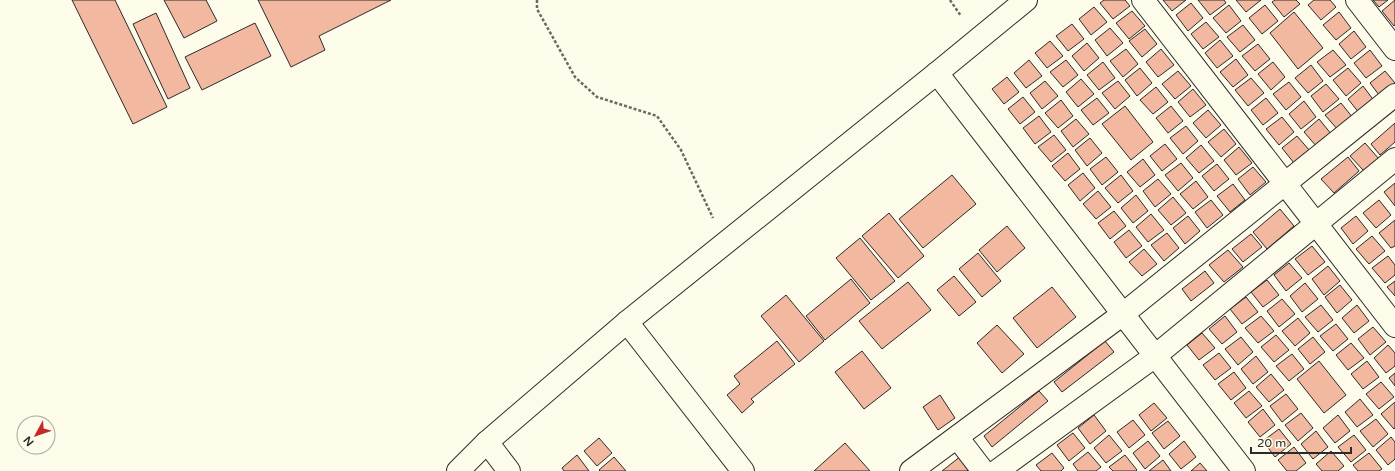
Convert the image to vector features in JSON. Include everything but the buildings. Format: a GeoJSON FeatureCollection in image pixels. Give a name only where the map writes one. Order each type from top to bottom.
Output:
{"type":"FeatureCollection","features":[{"type":"Feature","properties":{"kind":"street"},"geometry":{"type":"LineString","coordinates":[[458,471],[487,442],[627,322],[1026,0]]}},
{"type":"Feature","properties":{"kind":"street"},"geometry":{"type":"LineString","coordinates":[[1143,0],[1395,326]]}},
{"type":"Feature","properties":{"kind":"street"},"geometry":{"type":"LineString","coordinates":[[1357,0],[1395,49]]}},
{"type":"Feature","properties":{"kind":"street"},"geometry":{"type":"LineString","coordinates":[[937,73],[1244,471]]}},
{"type":"Feature","properties":{"kind":"street"},"geometry":{"type":"LineString","coordinates":[[911,471],[1123,314],[1395,95]]}},
{"type":"Feature","properties":{"kind":"street"},"geometry":{"type":"LineString","coordinates":[[998,471],[1155,356],[1395,159]]}},
{"type":"Feature","properties":{"kind":"street"},"geometry":{"type":"LineString","coordinates":[[627,322],[743,471]]}},
{"type":"Feature","properties":{"kind":"street"},"geometry":{"type":"LineString","coordinates":[[957,437],[983,471]]}},
{"type":"Feature","properties":{"kind":"street"},"geometry":{"type":"LineString","coordinates":[[487,442],[509,471]]}},
{"type":"Feature","properties":{"kind":"path"},"geometry":{"type":"LineString","coordinates":[[537,0],[538,9],[575,78],[597,97],[657,116],[681,150],[725,243]]}}]}
